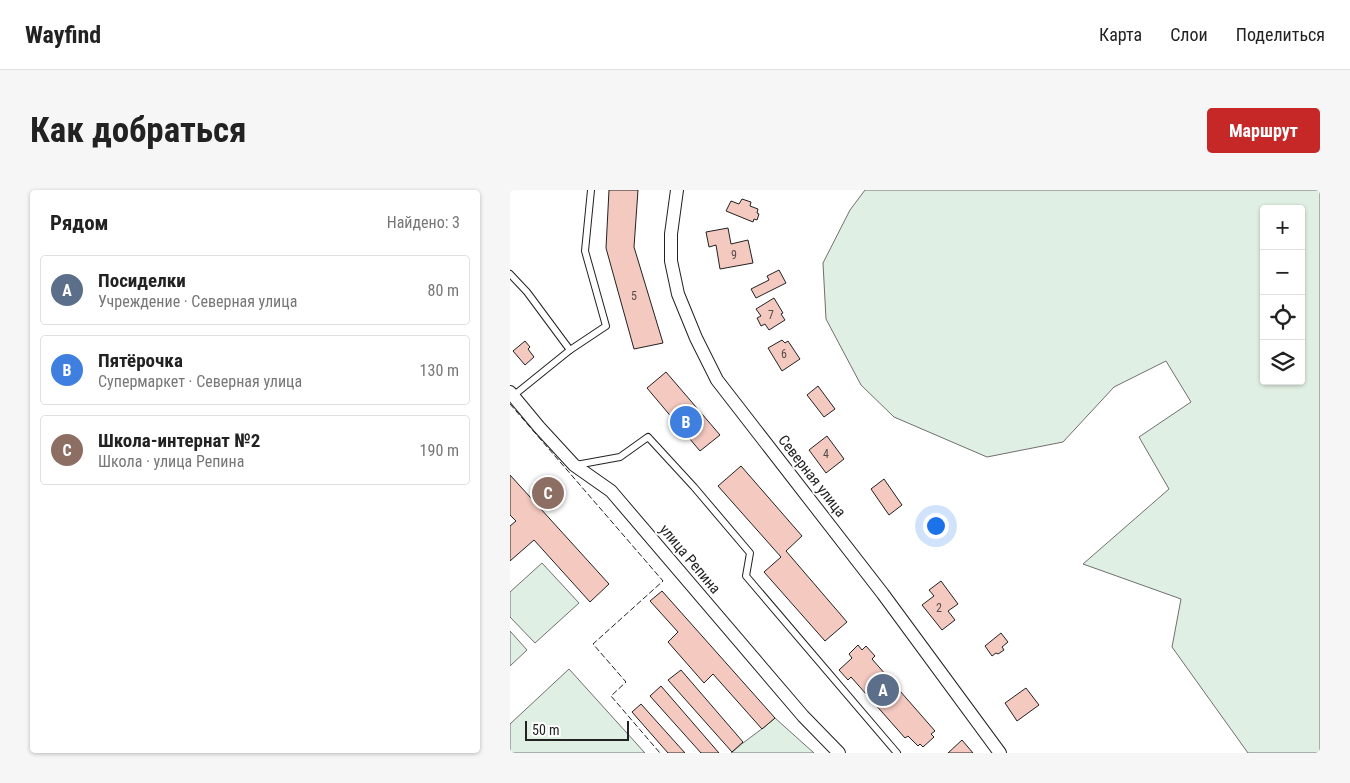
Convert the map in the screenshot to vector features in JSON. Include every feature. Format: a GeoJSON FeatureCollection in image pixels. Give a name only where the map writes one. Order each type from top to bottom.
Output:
{"type":"FeatureCollection","features":[{"type":"Feature","properties":{"kind":"street","name":"Северная улица"},"geometry":{"type":"LineString","coordinates":[[677,190],[671,234],[671,261],[678,294],[696,338],[717,380],[883,594],[1000,753]]}},
{"type":"Feature","properties":{"kind":"street","name":"улица Репина"},"geometry":{"type":"LineString","coordinates":[[512,394],[539,428],[574,465],[611,491],[802,716],[839,753]]}},
{"type":"Feature","properties":{"kind":"lane"},"geometry":{"type":"LineString","coordinates":[[512,394],[570,350],[606,326],[585,250],[591,190]]}},
{"type":"Feature","properties":{"kind":"lane"},"geometry":{"type":"LineString","coordinates":[[510,274],[527,292],[570,350]]}},
{"type":"Feature","properties":{"kind":"lane"},"geometry":{"type":"LineString","coordinates":[[574,465],[620,457],[648,437],[694,487],[750,553],[746,576],[897,753]]}},
{"type":"Feature","properties":{"kind":"green space"},"geometry":{"type":"Polygon","coordinates":[[[865,190],[1320,190],[1320,753],[1248,753],[1172,647],[1181,599],[1083,564],[1169,489],[1139,437],[1191,402],[1166,361],[1114,387],[1063,442],[987,457],[894,417],[861,385],[826,319],[823,263],[850,210],[865,190]]]}},
{"type":"Feature","properties":{"kind":"green space"},"geometry":{"type":"Polygon","coordinates":[[[542,563],[579,603],[535,643],[510,617],[510,592],[542,563]]]}},
{"type":"Feature","properties":{"kind":"green space"},"geometry":{"type":"Polygon","coordinates":[[[510,631],[527,650],[510,666],[510,631]]]}},
{"type":"Feature","properties":{"kind":"green space"},"geometry":{"type":"Polygon","coordinates":[[[569,669],[645,753],[510,753],[510,724],[569,669]]]}},
{"type":"Feature","properties":{"kind":"green space"},"geometry":{"type":"Polygon","coordinates":[[[775,718],[814,753],[731,753],[764,727],[775,718]]]}},
{"type":"Feature","properties":{"kind":"building"},"geometry":{"type":"Polygon","coordinates":[[[609,190],[638,190],[634,247],[663,343],[634,349],[606,248],[609,190]]]}},
{"type":"Feature","properties":{"kind":"building"},"geometry":{"type":"Polygon","coordinates":[[[742,199],[751,202],[750,206],[758,209],[757,220],[754,219],[753,222],[726,211],[731,201],[739,204],[742,199]]]}},
{"type":"Feature","properties":{"kind":"building"},"geometry":{"type":"Polygon","coordinates":[[[728,228],[731,244],[748,240],[753,263],[720,269],[716,245],[709,247],[706,232],[728,228]]]}},
{"type":"Feature","properties":{"kind":"building"},"geometry":{"type":"Polygon","coordinates":[[[779,270],[786,283],[756,298],[751,289],[769,280],[767,276],[779,270]]]}},
{"type":"Feature","properties":{"kind":"building"},"geometry":{"type":"Polygon","coordinates":[[[774,298],[785,320],[769,330],[765,324],[761,326],[757,318],[761,316],[756,309],[774,298]]]}},
{"type":"Feature","properties":{"kind":"building"},"geometry":{"type":"Polygon","coordinates":[[[782,340],[785,343],[788,341],[800,359],[782,371],[768,348],[782,340]]]}},
{"type":"Feature","properties":{"kind":"building"},"geometry":{"type":"Polygon","coordinates":[[[525,341],[534,357],[525,365],[513,351],[525,341]]]}},
{"type":"Feature","properties":{"kind":"building"},"geometry":{"type":"Polygon","coordinates":[[[666,372],[720,435],[700,451],[647,388],[666,372]]]}},
{"type":"Feature","properties":{"kind":"building"},"geometry":{"type":"Polygon","coordinates":[[[818,386],[835,409],[824,417],[807,395],[818,386]]]}},
{"type":"Feature","properties":{"kind":"building"},"geometry":{"type":"Polygon","coordinates":[[[827,436],[844,459],[826,473],[809,450],[827,436]]]}},
{"type":"Feature","properties":{"kind":"building"},"geometry":{"type":"Polygon","coordinates":[[[741,466],[802,536],[786,551],[847,622],[825,641],[764,572],[781,557],[718,486],[741,466]]]}},
{"type":"Feature","properties":{"kind":"building"},"geometry":{"type":"Polygon","coordinates":[[[510,475],[609,584],[590,602],[534,540],[510,561],[510,526],[516,521],[510,515],[510,475]]]}},
{"type":"Feature","properties":{"kind":"building"},"geometry":{"type":"Polygon","coordinates":[[[884,479],[902,505],[889,515],[871,489],[884,479]]]}},
{"type":"Feature","properties":{"kind":"building"},"geometry":{"type":"Polygon","coordinates":[[[941,581],[958,604],[948,611],[955,620],[942,630],[922,605],[934,596],[929,590],[941,581]]]}},
{"type":"Feature","properties":{"kind":"building"},"geometry":{"type":"Polygon","coordinates":[[[662,591],[775,718],[762,729],[713,674],[704,683],[668,642],[678,632],[650,601],[662,591]]]}},
{"type":"Feature","properties":{"kind":"building"},"geometry":{"type":"Polygon","coordinates":[[[1001,633],[1008,642],[1002,647],[1004,650],[992,656],[985,646],[1001,633]]]}},
{"type":"Feature","properties":{"kind":"building"},"geometry":{"type":"Polygon","coordinates":[[[858,645],[862,650],[866,646],[875,656],[872,659],[935,731],[931,734],[934,737],[923,747],[920,744],[918,746],[908,736],[905,738],[851,677],[848,680],[839,670],[852,658],[849,654],[858,645]]]}},
{"type":"Feature","properties":{"kind":"building"},"geometry":{"type":"Polygon","coordinates":[[[681,670],[743,742],[732,752],[668,680],[681,670]]]}},
{"type":"Feature","properties":{"kind":"building"},"geometry":{"type":"Polygon","coordinates":[[[661,686],[719,753],[701,753],[650,696],[661,686]]]}},
{"type":"Feature","properties":{"kind":"building"},"geometry":{"type":"Polygon","coordinates":[[[1026,688],[1039,705],[1017,721],[1005,703],[1026,688]]]}},
{"type":"Feature","properties":{"kind":"building"},"geometry":{"type":"Polygon","coordinates":[[[641,704],[685,753],[668,753],[632,712],[641,704]]]}},
{"type":"Feature","properties":{"kind":"building"},"geometry":{"type":"Polygon","coordinates":[[[962,740],[973,753],[948,753],[962,740]]]}},
{"type":"Feature","properties":{"kind":"fence"},"geometry":{"type":"LineString","coordinates":[[510,404],[663,581],[593,644],[626,682],[611,696],[660,753]]}},
{"type":"Feature","properties":{"kind":"place","name":"Пятёрочка"},"geometry":{"type":"Point","coordinates":[686,422]}},
{"type":"Feature","properties":{"kind":"place","name":"Школа-интернат №2"},"geometry":{"type":"Point","coordinates":[548,493]}},
{"type":"Feature","properties":{"kind":"place","name":"Посиделки"},"geometry":{"type":"Point","coordinates":[883,690]}}]}
